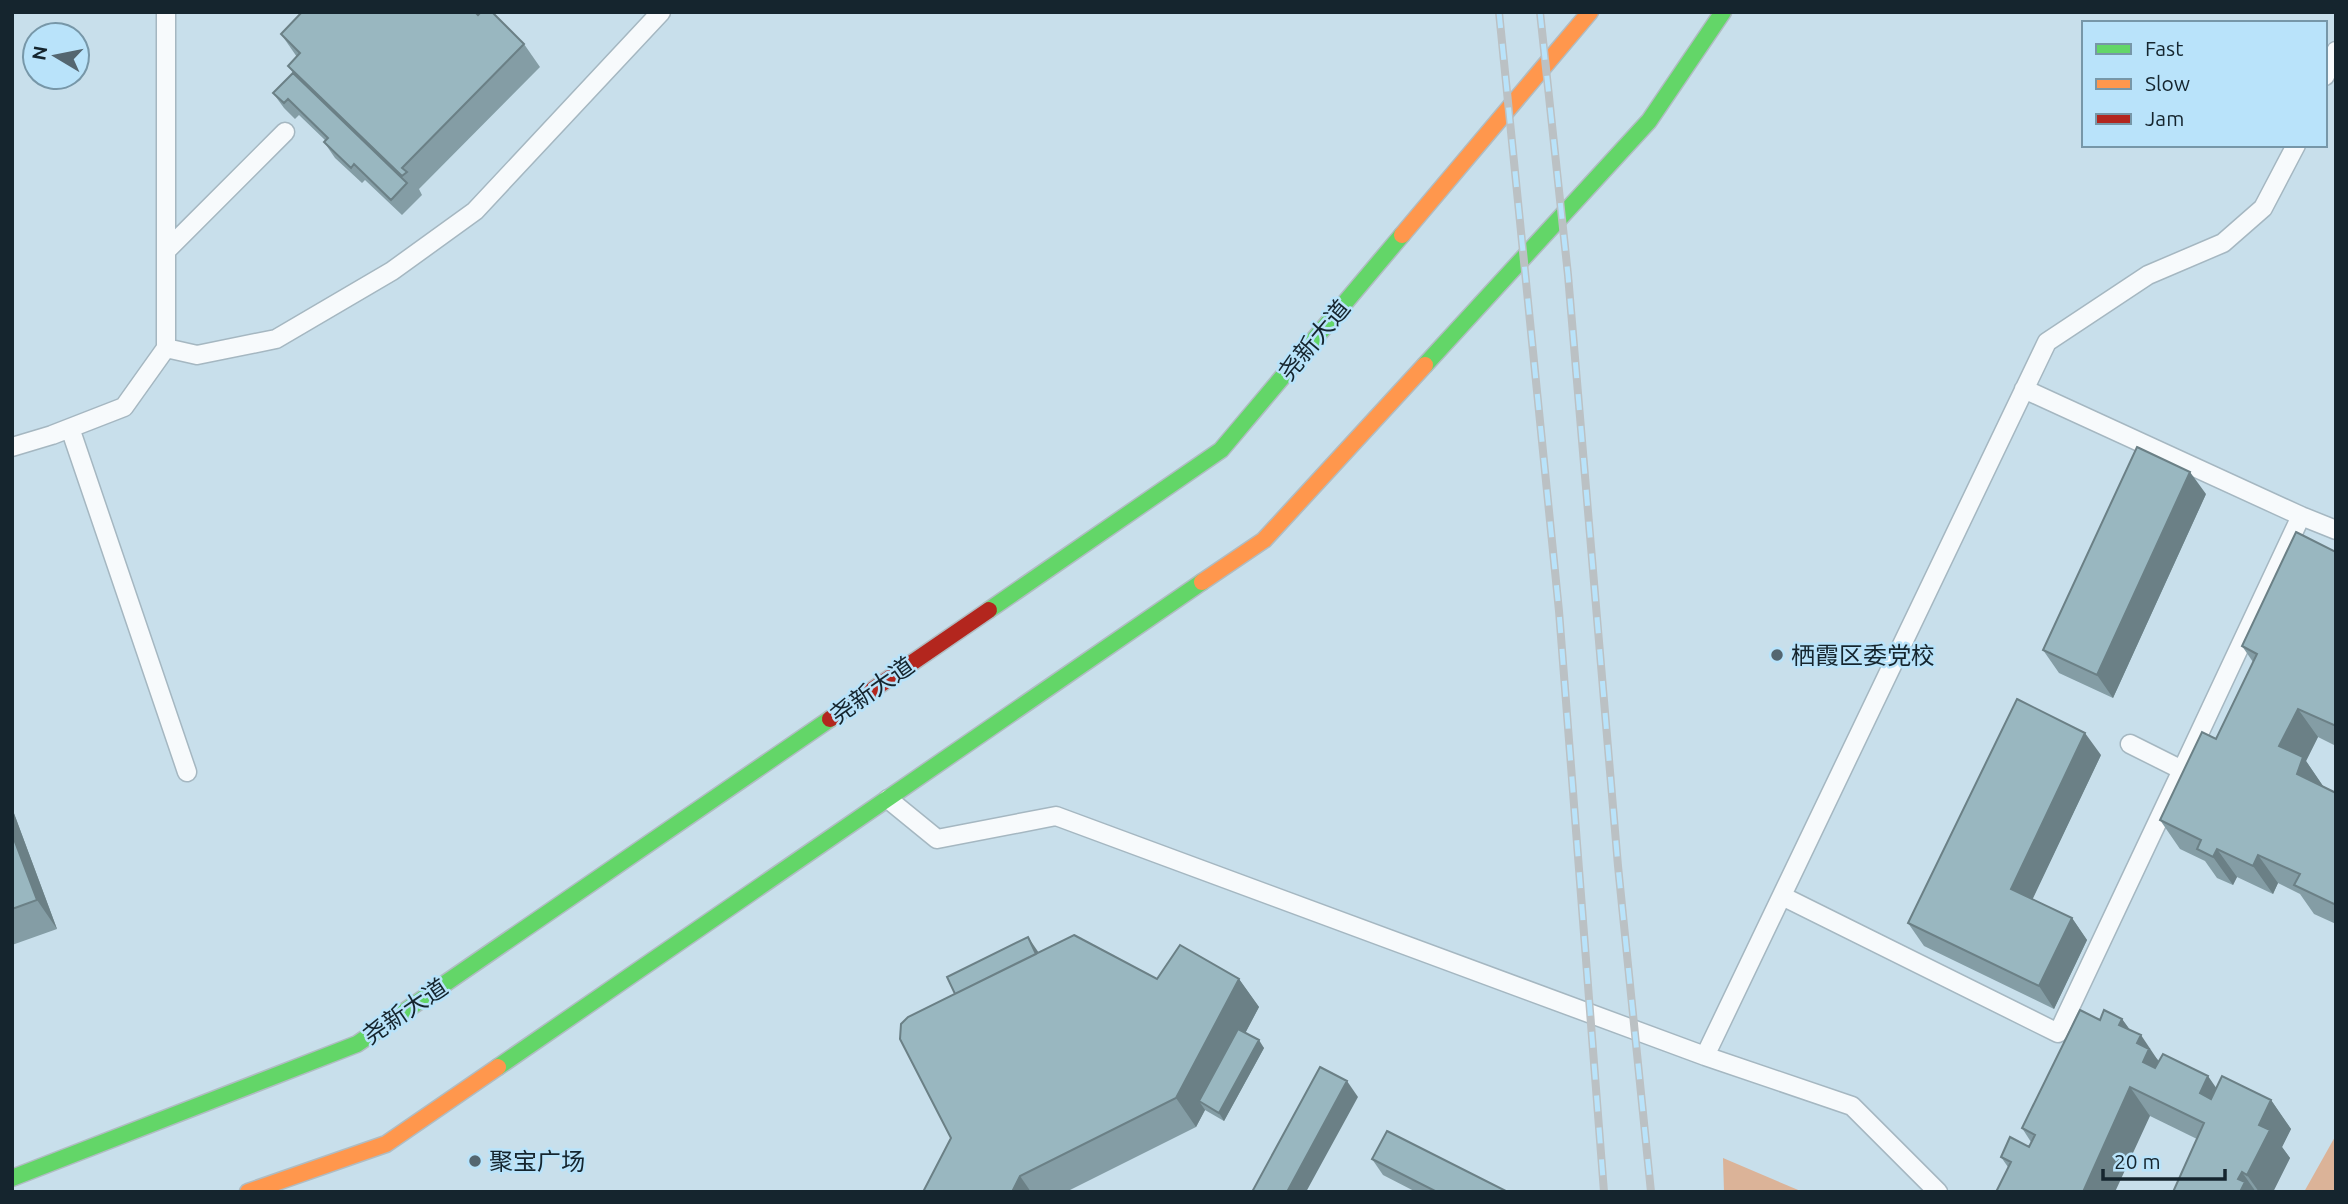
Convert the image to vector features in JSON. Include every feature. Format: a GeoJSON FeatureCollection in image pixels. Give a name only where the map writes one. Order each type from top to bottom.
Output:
{"type":"FeatureCollection","features":[{"type":"Feature","properties":{"kind":"main road","name":"尧新大道"},"geometry":{"type":"LineString","coordinates":[[12,1178],[357,1044],[1221,450],[1590,12]]}},
{"type":"Feature","properties":{"kind":"main road"},"geometry":{"type":"LineString","coordinates":[[248,1192],[386,1144],[1264,540],[1649,121],[1723,12]]}},
{"type":"Feature","properties":{"kind":"lane"},"geometry":{"type":"LineString","coordinates":[[12,447],[124,407],[166,348],[166,12]]}},
{"type":"Feature","properties":{"kind":"lane"},"geometry":{"type":"LineString","coordinates":[[166,348],[197,355],[276,339],[392,271],[475,211],[661,12]]}},
{"type":"Feature","properties":{"kind":"lane"},"geometry":{"type":"LineString","coordinates":[[2327,71],[2336,51]]}},
{"type":"Feature","properties":{"kind":"lane"},"geometry":{"type":"LineString","coordinates":[[167,250],[285,132]]}},
{"type":"Feature","properties":{"kind":"lane"},"geometry":{"type":"LineString","coordinates":[[1705,1056],[2047,342],[2148,275],[2223,243],[2263,208],[2294,147]]}},
{"type":"Feature","properties":{"kind":"lane"},"geometry":{"type":"LineString","coordinates":[[2024,388],[2336,530]]}},
{"type":"Feature","properties":{"kind":"lane"},"geometry":{"type":"LineString","coordinates":[[70,428],[187,772]]}},
{"type":"Feature","properties":{"kind":"lane"},"geometry":{"type":"LineString","coordinates":[[1782,896],[2058,1033],[2301,516]]}},
{"type":"Feature","properties":{"kind":"lane"},"geometry":{"type":"LineString","coordinates":[[2130,744],[2182,770]]}},
{"type":"Feature","properties":{"kind":"lane"},"geometry":{"type":"LineString","coordinates":[[888,799],[937,839],[1056,816],[1705,1056],[1852,1106],[1938,1192]]}},
{"type":"Feature","properties":{"kind":"shaded area"},"geometry":{"type":"Polygon","coordinates":[[[2336,1135],[2336,1192],[2304,1192],[2336,1135]]]}},
{"type":"Feature","properties":{"kind":"shaded area"},"geometry":{"type":"Polygon","coordinates":[[[1723,1158],[1803,1192],[1724,1192],[1723,1158]]]}},
{"type":"Feature","properties":{"kind":"building"},"geometry":{"type":"Polygon","coordinates":[[[302,12],[475,12],[478,15],[481,12],[492,12],[524,44],[402,168],[407,172],[402,176],[288,66],[300,53],[281,34],[302,12]]]}},
{"type":"Feature","properties":{"kind":"building"},"geometry":{"type":"Polygon","coordinates":[[[293,73],[407,183],[391,200],[354,164],[351,168],[324,142],[328,138],[288,99],[284,103],[273,93],[293,73]]]}},
{"type":"Feature","properties":{"kind":"building"},"geometry":{"type":"Polygon","coordinates":[[[2137,447],[2190,472],[2097,675],[2043,650],[2137,447]]]}},
{"type":"Feature","properties":{"kind":"building"},"geometry":{"type":"Polygon","coordinates":[[[2296,532],[2336,552],[2336,726],[2298,709],[2279,746],[2303,757],[2297,774],[2336,793],[2336,905],[2294,885],[2300,874],[2258,855],[2253,866],[2217,849],[2213,857],[2197,849],[2201,840],[2160,820],[2202,732],[2216,739],[2257,654],[2242,646],[2296,532]]]}},
{"type":"Feature","properties":{"kind":"building"},"geometry":{"type":"Polygon","coordinates":[[[2017,699],[2085,733],[2011,889],[2072,918],[2039,986],[1908,923],[2017,699]]]}},
{"type":"Feature","properties":{"kind":"building"},"geometry":{"type":"Polygon","coordinates":[[[12,834],[37,900],[12,909],[12,834]]]}},
{"type":"Feature","properties":{"kind":"building"},"geometry":{"type":"Polygon","coordinates":[[[1074,935],[1157,979],[1180,945],[1239,979],[1176,1098],[1020,1176],[1012,1192],[923,1192],[951,1138],[900,1039],[901,1024],[908,1017],[1074,935]]]}},
{"type":"Feature","properties":{"kind":"building"},"geometry":{"type":"Polygon","coordinates":[[[1028,937],[1036,954],[955,994],[947,977],[1028,937]]]}},
{"type":"Feature","properties":{"kind":"building"},"geometry":{"type":"Polygon","coordinates":[[[2080,1010],[2100,1020],[2104,1010],[2122,1019],[2119,1025],[2141,1035],[2137,1043],[2149,1049],[2143,1062],[2155,1068],[2163,1054],[2208,1076],[2200,1093],[2211,1099],[2222,1076],[2271,1100],[2259,1125],[2270,1130],[2247,1175],[2242,1172],[2238,1179],[2245,1182],[2240,1192],[2173,1192],[2204,1123],[2130,1087],[2083,1192],[1996,1192],[2011,1162],[2001,1157],[2010,1137],[2029,1147],[2035,1135],[2022,1128],[2080,1010]]]}},
{"type":"Feature","properties":{"kind":"building"},"geometry":{"type":"Polygon","coordinates":[[[1238,1029],[1259,1040],[1219,1113],[1199,1101],[1238,1029]]]}},
{"type":"Feature","properties":{"kind":"building"},"geometry":{"type":"Polygon","coordinates":[[[1320,1067],[1347,1081],[1287,1192],[1252,1192],[1320,1067]]]}},
{"type":"Feature","properties":{"kind":"building"},"geometry":{"type":"Polygon","coordinates":[[[1387,1131],[1506,1191],[1437,1192],[1372,1159],[1387,1131]]]}},
{"type":"Feature","properties":{"kind":"railway"},"geometry":{"type":"LineString","coordinates":[[1499,12],[1559,611],[1604,1192]]}},
{"type":"Feature","properties":{"kind":"railway"},"geometry":{"type":"LineString","coordinates":[[1540,12],[1568,275],[1618,866],[1651,1192]]}},
{"type":"Feature","properties":{"kind":"traffic: fast"},"geometry":{"type":"LineString","coordinates":[[1425,365],[1649,121],[1723,12]]}},
{"type":"Feature","properties":{"kind":"traffic: fast"},"geometry":{"type":"LineString","coordinates":[[989,610],[1221,450],[1402,235]]}},
{"type":"Feature","properties":{"kind":"traffic: fast"},"geometry":{"type":"LineString","coordinates":[[498,1067],[1202,582]]}},
{"type":"Feature","properties":{"kind":"traffic: fast"},"geometry":{"type":"LineString","coordinates":[[12,1178],[357,1044],[830,719]]}},
{"type":"Feature","properties":{"kind":"traffic: slow"},"geometry":{"type":"LineString","coordinates":[[1402,235],[1590,12]]}},
{"type":"Feature","properties":{"kind":"traffic: slow"},"geometry":{"type":"LineString","coordinates":[[1202,582],[1264,540],[1425,365]]}},
{"type":"Feature","properties":{"kind":"traffic: slow"},"geometry":{"type":"LineString","coordinates":[[248,1192],[386,1144],[498,1067]]}},
{"type":"Feature","properties":{"kind":"traffic: jam"},"geometry":{"type":"LineString","coordinates":[[830,719],[989,610]]}},
{"type":"Feature","properties":{"kind":"place","name":"栖霞区委党校"},"geometry":{"type":"Point","coordinates":[1777,655]}},
{"type":"Feature","properties":{"kind":"place","name":"聚宝广场"},"geometry":{"type":"Point","coordinates":[475,1161]}}]}
